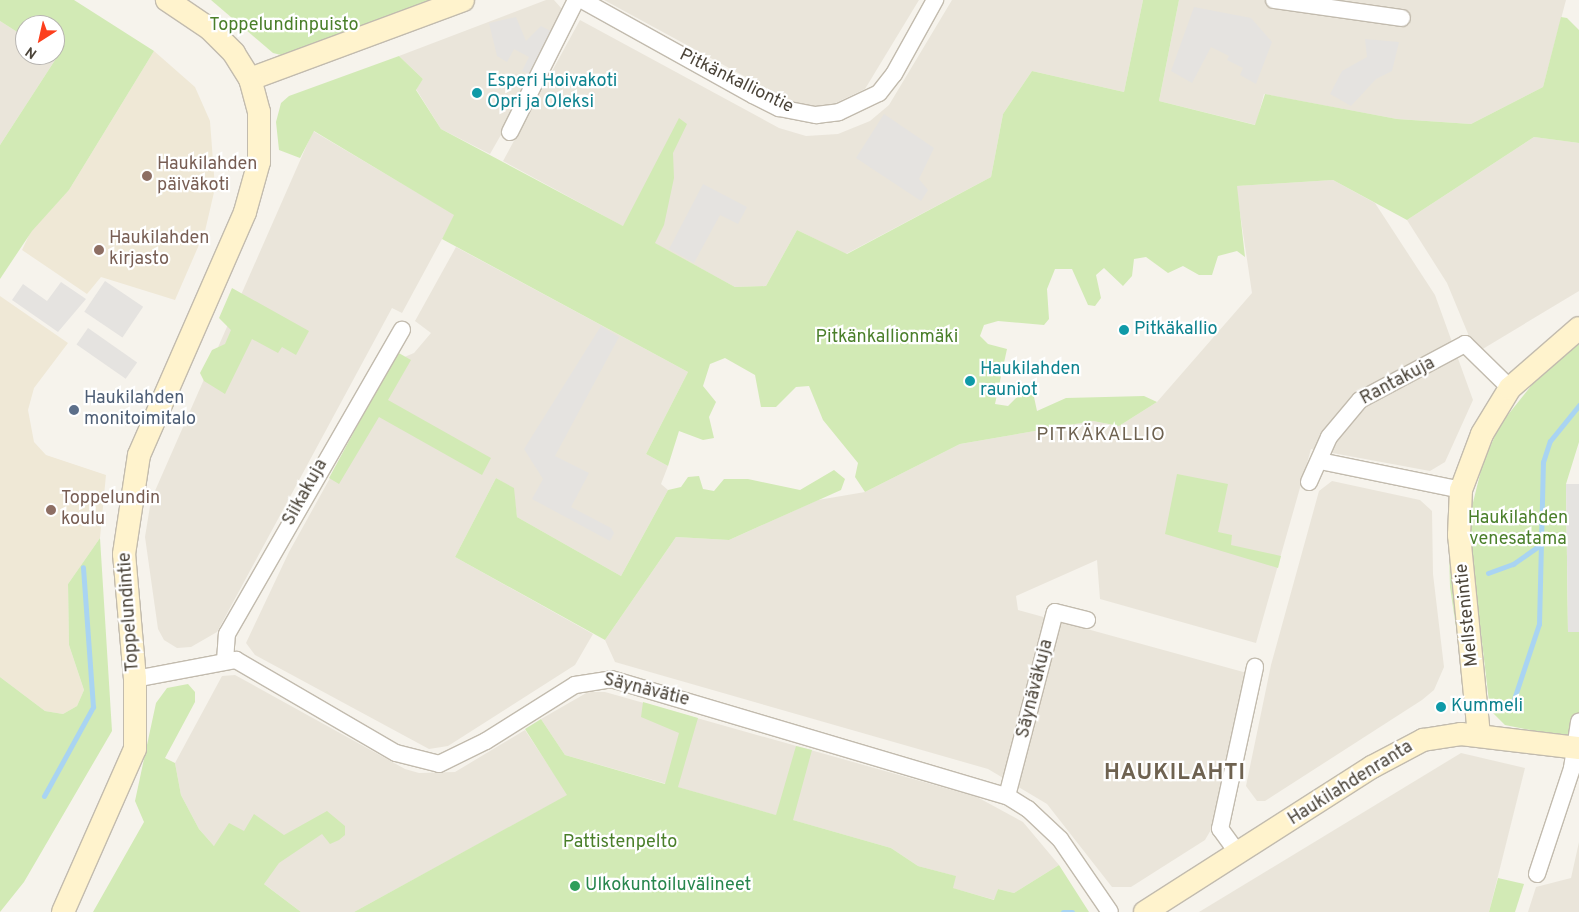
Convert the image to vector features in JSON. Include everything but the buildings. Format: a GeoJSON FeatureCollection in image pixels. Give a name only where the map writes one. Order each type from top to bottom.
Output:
{"type":"FeatureCollection","features":[{"type":"Feature","properties":{"kind":"street","name":"Toppelundintie"},"geometry":{"type":"LineString","coordinates":[[63,912],[104,826],[134,749],[135,679],[124,584],[132,486],[150,427],[254,186],[261,142],[259,112],[250,79],[234,53],[210,29],[167,0]]}},
{"type":"Feature","properties":{"kind":"street"},"geometry":{"type":"LineString","coordinates":[[250,79],[463,0]]}},
{"type":"Feature","properties":{"kind":"street"},"geometry":{"type":"LineString","coordinates":[[510,132],[576,0]]}},
{"type":"Feature","properties":{"kind":"street","name":"Pitkänkalliontie"},"geometry":{"type":"LineString","coordinates":[[582,0],[779,108],[816,115],[839,112],[879,93],[935,0]]}},
{"type":"Feature","properties":{"kind":"street"},"geometry":{"type":"LineString","coordinates":[[1274,0],[1402,18]]}},
{"type":"Feature","properties":{"kind":"street","name":"Mellstenintie"},"geometry":{"type":"LineString","coordinates":[[1479,735],[1459,535],[1461,490],[1482,434],[1510,388],[1579,328]]}},
{"type":"Feature","properties":{"kind":"street","name":"Siikakuja"},"geometry":{"type":"LineString","coordinates":[[225,661],[227,634],[402,330]]}},
{"type":"Feature","properties":{"kind":"street","name":"Rantakuja"},"geometry":{"type":"LineString","coordinates":[[1320,461],[1330,437],[1360,400],[1465,344],[1510,388]]}},
{"type":"Feature","properties":{"kind":"street"},"geometry":{"type":"LineString","coordinates":[[1309,482],[1320,461],[1461,490]]}},
{"type":"Feature","properties":{"kind":"street","name":"Säynäväkuja"},"geometry":{"type":"LineString","coordinates":[[1007,796],[1055,612],[1087,620]]}},
{"type":"Feature","properties":{"kind":"street","name":"Säynävätie"},"geometry":{"type":"LineString","coordinates":[[135,679],[236,660],[396,753],[426,763],[451,760],[575,685],[600,678],[1007,796],[1028,809],[1060,839],[1110,912]]}},
{"type":"Feature","properties":{"kind":"street"},"geometry":{"type":"LineString","coordinates":[[1237,852],[1220,828],[1255,667]]}},
{"type":"Feature","properties":{"kind":"street"},"geometry":{"type":"LineString","coordinates":[[1537,874],[1572,768],[1579,722]]}},
{"type":"Feature","properties":{"kind":"street","name":"Haukilahdenranta"},"geometry":{"type":"LineString","coordinates":[[1145,912],[1237,852],[1423,740],[1479,735],[1576,748]]}},
{"type":"Feature","properties":{"kind":"shaded area"},"geometry":{"type":"Polygon","coordinates":[[[546,0],[554,0],[562,9],[558,35],[490,154],[441,129],[416,89],[423,79],[399,56],[546,0]]]}},
{"type":"Feature","properties":{"kind":"shaded area"},"geometry":{"type":"Polygon","coordinates":[[[604,0],[919,0],[865,89],[829,106],[810,107],[790,101],[604,0]]]}},
{"type":"Feature","properties":{"kind":"shaded area"},"geometry":{"type":"Polygon","coordinates":[[[952,0],[1143,0],[1124,92],[1032,71],[1003,114],[991,177],[846,254],[797,230],[766,286],[735,287],[503,161],[580,20],[779,128],[806,136],[838,134],[870,121],[889,105],[952,0]]]}},
{"type":"Feature","properties":{"kind":"shaded area"},"geometry":{"type":"Polygon","coordinates":[[[1179,0],[1566,0],[1543,87],[1471,124],[1397,119],[1264,94],[1256,125],[1159,101],[1179,0]]]}},
{"type":"Feature","properties":{"kind":"shaded area"},"geometry":{"type":"Polygon","coordinates":[[[1194,7],[1251,18],[1272,42],[1256,84],[1240,75],[1243,68],[1227,60],[1229,56],[1211,47],[1192,83],[1171,71],[1194,7]]]}},
{"type":"Feature","properties":{"kind":"shaded area"},"geometry":{"type":"Polygon","coordinates":[[[516,17],[526,41],[541,26],[558,35],[535,77],[522,71],[529,57],[514,49],[507,62],[497,56],[489,23],[516,17]]]}},
{"type":"Feature","properties":{"kind":"shaded area"},"geometry":{"type":"Polygon","coordinates":[[[0,21],[15,31],[15,65],[52,65],[0,145],[0,21]]]}},
{"type":"Feature","properties":{"kind":"shaded area"},"geometry":{"type":"Polygon","coordinates":[[[1365,39],[1399,42],[1392,71],[1376,79],[1351,106],[1330,94],[1342,71],[1367,57],[1365,39]]]}},
{"type":"Feature","properties":{"kind":"shaded area","name":"Haukilahden päiväkoti"},"geometry":{"type":"Polygon","coordinates":[[[154,51],[195,87],[210,121],[215,188],[205,231],[175,300],[101,277],[87,294],[22,250],[31,231],[69,190],[154,51]]]}},
{"type":"Feature","properties":{"kind":"shaded area"},"geometry":{"type":"Polygon","coordinates":[[[884,114],[934,148],[919,179],[928,190],[921,201],[856,158],[884,114]]]}},
{"type":"Feature","properties":{"kind":"shaded area"},"geometry":{"type":"Polygon","coordinates":[[[313,131],[455,215],[402,313],[392,308],[217,632],[191,647],[177,648],[164,640],[158,629],[145,537],[151,500],[313,131]]]}},
{"type":"Feature","properties":{"kind":"shaded area"},"geometry":{"type":"Polygon","coordinates":[[[1534,137],[1579,143],[1579,291],[1476,353],[1447,283],[1407,220],[1534,137]]]}},
{"type":"Feature","properties":{"kind":"shaded area"},"geometry":{"type":"Polygon","coordinates":[[[1333,180],[1375,203],[1435,295],[1473,400],[1445,462],[1430,471],[1311,449],[1256,643],[1100,599],[1097,560],[1016,596],[1018,610],[1247,673],[1216,821],[1205,840],[1131,887],[1112,887],[1047,804],[988,769],[615,662],[605,640],[676,537],[729,540],[818,500],[865,492],[960,444],[1093,421],[1119,426],[1157,402],[1252,293],[1236,186],[1333,180]]]}},
{"type":"Feature","properties":{"kind":"shaded area"},"geometry":{"type":"Polygon","coordinates":[[[703,184],[747,207],[738,224],[720,215],[694,263],[669,249],[703,184]]]}},
{"type":"Feature","properties":{"kind":"shaded area"},"geometry":{"type":"Polygon","coordinates":[[[456,247],[688,372],[646,454],[668,466],[661,484],[668,490],[621,576],[517,517],[513,488],[496,478],[455,557],[593,634],[575,665],[448,746],[429,749],[255,655],[246,643],[289,552],[395,361],[414,353],[431,333],[415,321],[456,247]]]}},
{"type":"Feature","properties":{"kind":"shaded area"},"geometry":{"type":"Polygon","coordinates":[[[105,281],[143,307],[122,337],[84,312],[105,281]]]}},
{"type":"Feature","properties":{"kind":"shaded area"},"geometry":{"type":"Polygon","coordinates":[[[61,282],[86,299],[58,332],[12,300],[23,284],[47,301],[61,282]]]}},
{"type":"Feature","properties":{"kind":"shaded area","name":"Toppelundin koulu"},"geometry":{"type":"Polygon","coordinates":[[[0,296],[68,343],[34,388],[28,410],[34,442],[46,455],[106,475],[100,538],[68,584],[69,645],[84,690],[77,706],[63,714],[45,711],[0,677],[0,296]]]}},
{"type":"Feature","properties":{"kind":"shaded area"},"geometry":{"type":"Polygon","coordinates":[[[601,326],[619,337],[555,456],[589,473],[571,507],[611,528],[614,533],[610,541],[532,499],[543,479],[524,449],[601,326]]]}},
{"type":"Feature","properties":{"kind":"shaded area"},"geometry":{"type":"Polygon","coordinates":[[[88,328],[137,362],[126,379],[77,344],[88,328]]]}},
{"type":"Feature","properties":{"kind":"shaded area"},"geometry":{"type":"Polygon","coordinates":[[[1332,481],[1420,500],[1432,511],[1433,574],[1444,667],[1434,690],[1422,700],[1265,801],[1257,801],[1246,786],[1271,665],[1319,491],[1332,481]]]}},
{"type":"Feature","properties":{"kind":"shaded area"},"geometry":{"type":"Polygon","coordinates":[[[1566,484],[1579,484],[1579,632],[1568,632],[1566,484]]]}},
{"type":"Feature","properties":{"kind":"shaded area"},"geometry":{"type":"Polygon","coordinates":[[[235,675],[405,769],[419,773],[455,772],[525,730],[568,795],[354,912],[301,912],[214,846],[199,829],[181,795],[175,763],[222,676],[235,675]]]}},
{"type":"Feature","properties":{"kind":"shaded area"},"geometry":{"type":"Polygon","coordinates":[[[588,692],[605,692],[977,797],[1023,822],[1059,865],[1014,893],[998,889],[995,900],[952,888],[955,876],[918,866],[891,848],[565,755],[541,719],[588,692]]]}},
{"type":"Feature","properties":{"kind":"shaded area"},"geometry":{"type":"Polygon","coordinates":[[[1461,753],[1525,768],[1489,912],[1199,912],[1461,753]]]}},
{"type":"Feature","properties":{"kind":"shaded area"},"geometry":{"type":"Polygon","coordinates":[[[1579,842],[1579,912],[1528,912],[1536,887],[1571,878],[1579,842]]]}},
{"type":"Feature","properties":{"kind":"green space"},"geometry":{"type":"Polygon","coordinates":[[[0,0],[74,0],[154,51],[69,190],[32,231],[0,279],[0,145],[52,65],[65,65],[65,15],[15,15],[15,31],[0,21],[0,0]]]}},
{"type":"Feature","properties":{"kind":"green space","name":"Toppelundinpuisto"},"geometry":{"type":"Polygon","coordinates":[[[211,0],[436,0],[281,55],[273,53],[211,0]]]}},
{"type":"Feature","properties":{"kind":"green space","name":"Pitkänkallionmäki"},"geometry":{"type":"Polygon","coordinates":[[[1143,0],[1179,0],[1159,101],[1255,125],[1265,94],[1397,119],[1471,124],[1543,87],[1561,17],[1567,18],[1579,30],[1579,143],[1534,137],[1407,220],[1333,180],[1237,186],[1245,257],[1237,251],[1218,256],[1212,275],[1199,275],[1183,266],[1168,273],[1146,257],[1134,259],[1132,276],[1123,286],[1104,268],[1096,275],[1101,298],[1095,306],[1088,305],[1072,269],[1055,269],[1047,289],[1049,319],[1044,325],[998,321],[984,325],[980,336],[988,344],[1007,349],[995,404],[1008,406],[1031,383],[1037,411],[1066,398],[1144,396],[1157,402],[1119,426],[1093,421],[960,444],[865,492],[855,477],[858,463],[823,420],[809,386],[796,387],[776,407],[761,407],[755,375],[725,358],[710,364],[703,386],[716,402],[709,417],[714,438],[703,440],[679,431],[668,466],[646,454],[688,372],[442,239],[454,215],[314,131],[300,158],[279,150],[276,122],[281,103],[289,96],[399,56],[423,79],[416,90],[441,129],[623,226],[679,118],[687,124],[673,153],[674,178],[664,225],[655,243],[735,287],[766,286],[797,230],[847,254],[991,177],[1003,114],[1032,71],[1124,92],[1143,0]]]}},
{"type":"Feature","properties":{"kind":"green space"},"geometry":{"type":"Polygon","coordinates":[[[232,288],[309,331],[296,355],[282,347],[278,353],[252,339],[225,394],[204,381],[200,373],[212,350],[225,344],[231,330],[219,318],[232,288]]]}},
{"type":"Feature","properties":{"kind":"green space","name":"Haukilahden venesatama"},"geometry":{"type":"Polygon","coordinates":[[[1579,341],[1579,442],[1566,484],[1568,632],[1579,632],[1579,740],[1505,725],[1490,710],[1468,523],[1482,466],[1499,426],[1531,386],[1579,341]]]}},
{"type":"Feature","properties":{"kind":"green space"},"geometry":{"type":"Polygon","coordinates":[[[397,352],[411,360],[388,400],[491,458],[482,475],[379,417],[339,484],[329,478],[397,352]]]}},
{"type":"Feature","properties":{"kind":"green space"},"geometry":{"type":"Polygon","coordinates":[[[834,470],[845,479],[841,490],[729,540],[676,537],[605,640],[455,557],[496,478],[514,488],[517,517],[621,576],[668,490],[681,487],[688,477],[699,476],[703,489],[714,491],[724,479],[748,479],[800,490],[834,470]]]}},
{"type":"Feature","properties":{"kind":"green space"},"geometry":{"type":"Polygon","coordinates":[[[1177,474],[1228,484],[1218,532],[1232,535],[1231,545],[1281,556],[1278,568],[1165,534],[1177,474]]]}},
{"type":"Feature","properties":{"kind":"green space"},"geometry":{"type":"Polygon","coordinates":[[[1448,514],[1453,514],[1463,674],[1450,587],[1448,514]]]}},
{"type":"Feature","properties":{"kind":"green space"},"geometry":{"type":"Polygon","coordinates":[[[100,538],[112,731],[24,882],[0,912],[0,677],[45,711],[63,714],[77,706],[84,690],[69,645],[68,584],[100,538]]]}},
{"type":"Feature","properties":{"kind":"green space"},"geometry":{"type":"Polygon","coordinates":[[[188,684],[195,692],[195,702],[165,758],[175,763],[181,795],[199,829],[214,846],[229,823],[244,831],[254,814],[284,835],[327,811],[345,826],[345,835],[339,840],[330,844],[322,834],[279,863],[264,884],[301,912],[93,912],[144,822],[135,801],[156,703],[167,688],[188,684]]]}},
{"type":"Feature","properties":{"kind":"green space","name":"Pattistenpelto"},"geometry":{"type":"Polygon","coordinates":[[[643,702],[698,718],[678,787],[776,815],[796,746],[812,750],[793,820],[891,848],[918,866],[956,876],[953,888],[994,900],[998,889],[1014,893],[1059,865],[1089,912],[354,912],[567,795],[525,729],[541,719],[565,755],[665,784],[679,733],[641,717],[643,702]]]}},
{"type":"Feature","properties":{"kind":"green space"},"geometry":{"type":"Polygon","coordinates":[[[1498,878],[1524,884],[1515,912],[1489,912],[1498,878]]]}},
{"type":"Feature","properties":{"kind":"waterway"},"geometry":{"type":"LineString","coordinates":[[1514,699],[1539,624],[1543,462],[1550,441],[1579,405]]}},
{"type":"Feature","properties":{"kind":"waterway"},"geometry":{"type":"LineString","coordinates":[[1488,573],[1513,564],[1539,546]]}},
{"type":"Feature","properties":{"kind":"waterway"},"geometry":{"type":"LineString","coordinates":[[44,796],[93,707],[83,567]]}},
{"type":"Feature","properties":{"kind":"waterway"},"geometry":{"type":"LineString","coordinates":[[1063,912],[1072,912]]}},
{"type":"Feature","properties":{"kind":"place","name":"Esperi Hoivakoti Opri ja Oleksi"},"geometry":{"type":"Point","coordinates":[477,93]}},
{"type":"Feature","properties":{"kind":"place","name":"Haukilahden päiväkoti"},"geometry":{"type":"Point","coordinates":[147,176]}},
{"type":"Feature","properties":{"kind":"place","name":"Haukilahden kirjasto"},"geometry":{"type":"Point","coordinates":[99,250]}},
{"type":"Feature","properties":{"kind":"place","name":"Pitkäkallio"},"geometry":{"type":"Point","coordinates":[1124,330]}},
{"type":"Feature","properties":{"kind":"place","name":"Haukilahden rauniot"},"geometry":{"type":"Point","coordinates":[970,381]}},
{"type":"Feature","properties":{"kind":"place","name":"Haukilahden monitoimitalo"},"geometry":{"type":"Point","coordinates":[74,410]}},
{"type":"Feature","properties":{"kind":"place","name":"Toppelundin koulu"},"geometry":{"type":"Point","coordinates":[51,510]}},
{"type":"Feature","properties":{"kind":"place","name":"Kummeli"},"geometry":{"type":"Point","coordinates":[1441,707]}},
{"type":"Feature","properties":{"kind":"place","name":"Ulkokuntoiluvälineet"},"geometry":{"type":"Point","coordinates":[575,886]}},
{"type":"Feature","properties":{"kind":"district","name":"PITKÄKALLIO"},"geometry":{"type":"Point","coordinates":[1101,436]}},
{"type":"Feature","properties":{"kind":"district","name":"HAUKILAHTI"},"geometry":{"type":"Point","coordinates":[1175,774]}}]}
